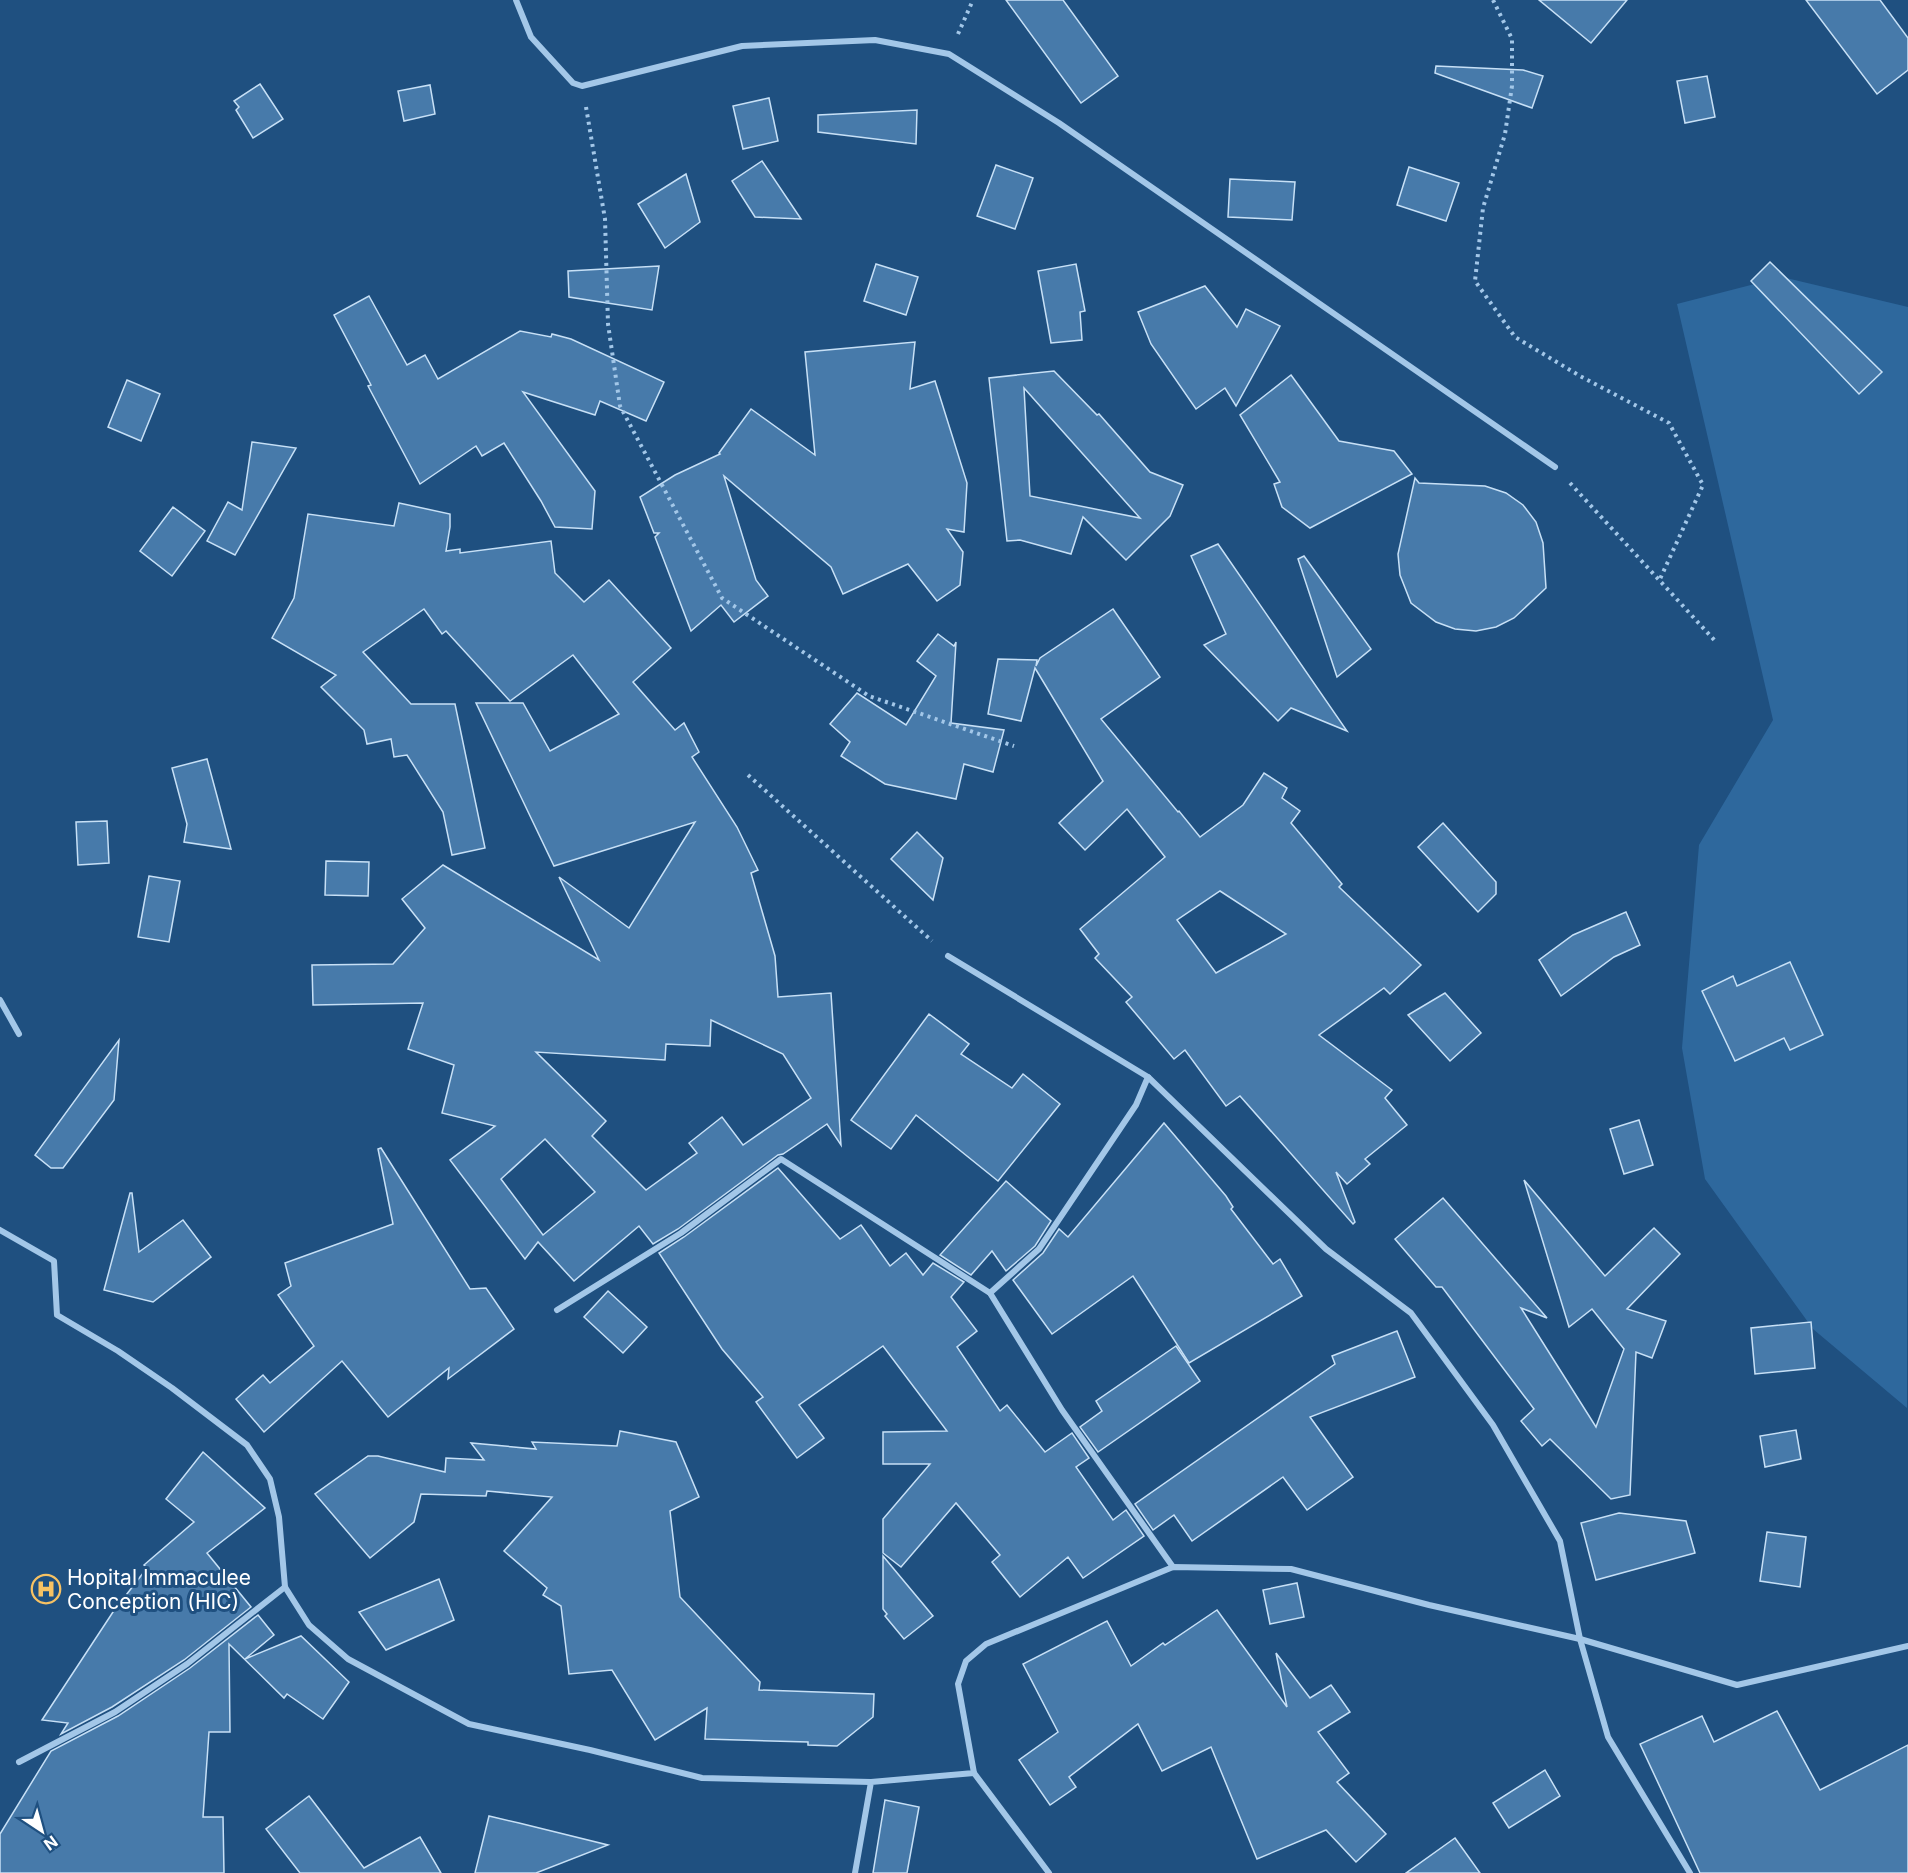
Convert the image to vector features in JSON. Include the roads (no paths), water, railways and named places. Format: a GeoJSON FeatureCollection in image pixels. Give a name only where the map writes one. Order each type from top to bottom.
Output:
{"type":"FeatureCollection","features":[{"type":"Feature","properties":{"kind":"street"},"geometry":{"type":"LineString","coordinates":[[516,0],[531,37],[573,83],[582,86],[742,46],[875,40],[949,54],[1059,123],[1555,467]]}},
{"type":"Feature","properties":{"kind":"street"},"geometry":{"type":"LineString","coordinates":[[948,956],[1148,1077],[1326,1249],[1411,1313],[1493,1425],[1560,1541],[1580,1639],[1608,1737],[1690,1873]]}},
{"type":"Feature","properties":{"kind":"street"},"geometry":{"type":"LineString","coordinates":[[0,1000],[19,1034]]}},
{"type":"Feature","properties":{"kind":"street"},"geometry":{"type":"LineString","coordinates":[[990,1293],[1039,1249],[1136,1106],[1148,1077]]}},
{"type":"Feature","properties":{"kind":"street"},"geometry":{"type":"LineString","coordinates":[[557,1310],[681,1233],[781,1159],[990,1293],[1062,1410],[1173,1567]]}},
{"type":"Feature","properties":{"kind":"street"},"geometry":{"type":"LineString","coordinates":[[0,1230],[54,1261],[57,1315],[118,1351],[172,1388],[247,1445],[270,1479],[279,1517],[285,1587],[309,1625],[348,1659],[469,1724],[590,1750],[702,1778],[871,1782],[974,1773]]}},
{"type":"Feature","properties":{"kind":"street"},"geometry":{"type":"LineString","coordinates":[[1049,1873],[974,1773],[958,1684],[966,1661],[986,1644],[1173,1567],[1291,1569],[1429,1605],[1580,1639],[1737,1684],[1908,1647]]}},
{"type":"Feature","properties":{"kind":"street"},"geometry":{"type":"LineString","coordinates":[[19,1762],[115,1712],[187,1664],[285,1587]]}},
{"type":"Feature","properties":{"kind":"street"},"geometry":{"type":"LineString","coordinates":[[855,1873],[871,1782]]}},
{"type":"Feature","properties":{"kind":"place","name":"Hopital Immaculee Conception (HIC)"},"geometry":{"type":"Point","coordinates":[46,1589]}}]}
